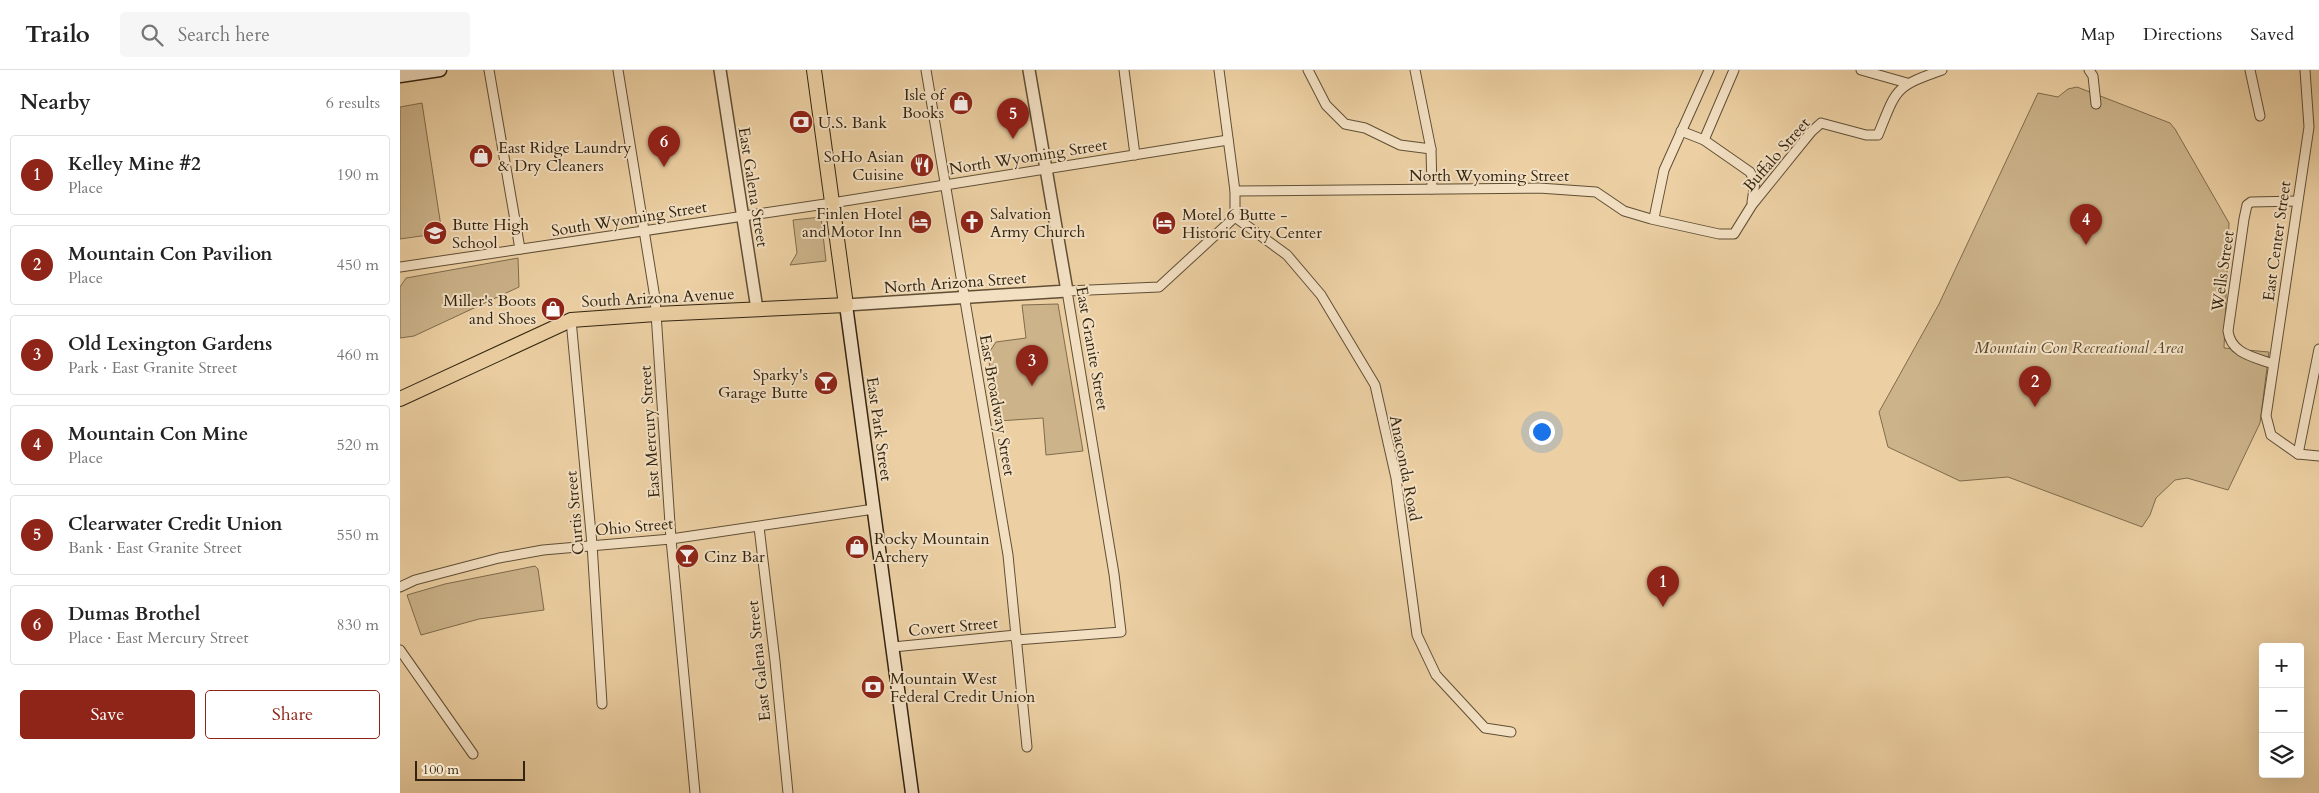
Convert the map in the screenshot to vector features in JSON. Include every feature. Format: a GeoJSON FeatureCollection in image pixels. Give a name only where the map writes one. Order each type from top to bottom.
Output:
{"type":"FeatureCollection","features":[{"type":"Feature","properties":{"kind":"main road"},"geometry":{"type":"LineString","coordinates":[[400,76],[440,70]]}},
{"type":"Feature","properties":{"kind":"main road","name":"East Park Street"},"geometry":{"type":"LineString","coordinates":[[814,70],[912,793]]}},
{"type":"Feature","properties":{"kind":"main road","name":"South Arizona Avenue"},"geometry":{"type":"LineString","coordinates":[[400,399],[572,320],[846,305]]}},
{"type":"Feature","properties":{"kind":"street"},"geometry":{"type":"LineString","coordinates":[[489,70],[520,249]]}},
{"type":"Feature","properties":{"kind":"street","name":"East Mercury Street"},"geometry":{"type":"LineString","coordinates":[[618,70],[646,231],[656,314],[671,539],[695,793]]}},
{"type":"Feature","properties":{"kind":"street","name":"East Galena Street"},"geometry":{"type":"LineString","coordinates":[[720,70],[757,309]]}},
{"type":"Feature","properties":{"kind":"street","name":"East Broadway Street"},"geometry":{"type":"LineString","coordinates":[[926,70],[1008,555],[1026,747]]}},
{"type":"Feature","properties":{"kind":"street","name":"East Granite Street"},"geometry":{"type":"LineString","coordinates":[[1029,70],[1114,574],[1121,632]]}},
{"type":"Feature","properties":{"kind":"street"},"geometry":{"type":"LineString","coordinates":[[1124,70],[1135,155]]}},
{"type":"Feature","properties":{"kind":"street"},"geometry":{"type":"LineString","coordinates":[[1067,291],[1159,287],[1235,216],[1235,191],[1219,70]]}},
{"type":"Feature","properties":{"kind":"street"},"geometry":{"type":"LineString","coordinates":[[1308,70],[1326,105],[1345,124],[1365,128],[1400,145],[1431,150]]}},
{"type":"Feature","properties":{"kind":"street"},"geometry":{"type":"LineString","coordinates":[[1415,70],[1431,150],[1432,189]]}},
{"type":"Feature","properties":{"kind":"street"},"geometry":{"type":"LineString","coordinates":[[1654,218],[1664,170],[1709,70]]}},
{"type":"Feature","properties":{"kind":"street"},"geometry":{"type":"LineString","coordinates":[[1704,140],[1734,70]]}},
{"type":"Feature","properties":{"kind":"street"},"geometry":{"type":"LineString","coordinates":[[1861,70],[1907,82],[1942,70]]}},
{"type":"Feature","properties":{"kind":"street"},"geometry":{"type":"LineString","coordinates":[[2089,70],[2093,76],[2096,104]]}},
{"type":"Feature","properties":{"kind":"street"},"geometry":{"type":"LineString","coordinates":[[2250,70],[2260,116]]}},
{"type":"Feature","properties":{"kind":"street","name":"East Center Street"},"geometry":{"type":"LineString","coordinates":[[2298,454],[2271,435],[2266,416],[2309,127],[2305,70]]}},
{"type":"Feature","properties":{"kind":"street","name":"Buffalo Street"},"geometry":{"type":"LineString","coordinates":[[1734,234],[1752,205],[1811,132],[1821,123],[1866,135],[1878,135],[1894,94],[1907,82]]}},
{"type":"Feature","properties":{"kind":"street"},"geometry":{"type":"LineString","coordinates":[[1681,131],[1704,140],[1750,172],[1755,182],[1752,205]]}},
{"type":"Feature","properties":{"kind":"street","name":"North Wyoming Street"},"geometry":{"type":"LineString","coordinates":[[832,202],[1228,140]]}},
{"type":"Feature","properties":{"kind":"street","name":"North Wyoming Street"},"geometry":{"type":"LineString","coordinates":[[1235,191],[1539,188],[1596,192],[1624,211],[1654,218],[1662,222],[1719,234],[1734,234]]}},
{"type":"Feature","properties":{"kind":"street","name":"Wells Street"},"geometry":{"type":"LineString","coordinates":[[2274,364],[2236,349],[2230,342],[2228,331],[2247,205],[2251,202],[2297,201]]}},
{"type":"Feature","properties":{"kind":"street","name":"South Wyoming Street"},"geometry":{"type":"LineString","coordinates":[[400,267],[832,202]]}},
{"type":"Feature","properties":{"kind":"street","name":"Anaconda Road"},"geometry":{"type":"LineString","coordinates":[[1235,216],[1287,255],[1321,295],[1374,385],[1396,478],[1417,635],[1436,675],[1485,728],[1511,732]]}},
{"type":"Feature","properties":{"kind":"street","name":"North Arizona Street"},"geometry":{"type":"LineString","coordinates":[[846,305],[1067,291]]}},
{"type":"Feature","properties":{"kind":"street","name":"Curtis Street"},"geometry":{"type":"LineString","coordinates":[[572,320],[592,544],[602,704]]}},
{"type":"Feature","properties":{"kind":"street"},"geometry":{"type":"LineString","coordinates":[[2319,349],[2298,454],[2319,456]]}},
{"type":"Feature","properties":{"kind":"street","name":"Ohio Street"},"geometry":{"type":"LineString","coordinates":[[400,587],[415,580],[499,558],[592,544],[671,539],[874,509]]}},
{"type":"Feature","properties":{"kind":"street","name":"East Galena Street"},"geometry":{"type":"LineString","coordinates":[[759,526],[788,793]]}},
{"type":"Feature","properties":{"kind":"street","name":"Covert Street"},"geometry":{"type":"LineString","coordinates":[[893,647],[1121,632]]}},
{"type":"Feature","properties":{"kind":"street"},"geometry":{"type":"LineString","coordinates":[[400,650],[473,754]]}},
{"type":"Feature","properties":{"kind":"green space","name":"Mountain Con Recreational Area"},"geometry":{"type":"Polygon","coordinates":[[[2077,87],[2170,123],[2175,129],[2229,223],[2224,348],[2269,352],[2260,423],[2228,490],[2187,478],[2175,480],[2156,498],[2150,515],[2142,527],[2008,477],[1960,481],[1888,447],[1879,412],[1939,304],[2038,93],[2058,97],[2068,89],[2077,87]]]}},
{"type":"Feature","properties":{"kind":"green space"},"geometry":{"type":"Polygon","coordinates":[[[422,103],[442,233],[400,239],[400,107],[422,103]]]}},
{"type":"Feature","properties":{"kind":"green space"},"geometry":{"type":"Polygon","coordinates":[[[821,217],[826,261],[790,265],[797,253],[793,220],[821,217]]]}},
{"type":"Feature","properties":{"kind":"green space"},"geometry":{"type":"Polygon","coordinates":[[[518,258],[519,287],[414,336],[400,338],[400,287],[406,278],[518,258]]]}},
{"type":"Feature","properties":{"kind":"green space"},"geometry":{"type":"Polygon","coordinates":[[[1058,304],[1083,451],[1046,455],[1043,418],[998,421],[988,354],[996,342],[1026,338],[1022,305],[1058,304]]]}},
{"type":"Feature","properties":{"kind":"green space"},"geometry":{"type":"Polygon","coordinates":[[[535,566],[538,569],[544,610],[479,619],[421,635],[407,595],[445,584],[535,566]]]}},
{"type":"Feature","properties":{"kind":"place","name":"Isle of Books"},"geometry":{"type":"Point","coordinates":[961,103]}},
{"type":"Feature","properties":{"kind":"place","name":"U.S. Bank"},"geometry":{"type":"Point","coordinates":[801,122]}},
{"type":"Feature","properties":{"kind":"place","name":"Clearwater Credit Union"},"geometry":{"type":"Point","coordinates":[1013,139]}},
{"type":"Feature","properties":{"kind":"place","name":"East Ridge Laundry & Dry Cleaners"},"geometry":{"type":"Point","coordinates":[481,156]}},
{"type":"Feature","properties":{"kind":"place","name":"SoHo Asian Cuisine"},"geometry":{"type":"Point","coordinates":[922,165]}},
{"type":"Feature","properties":{"kind":"place","name":"Dumas Brothel"},"geometry":{"type":"Point","coordinates":[664,167]}},
{"type":"Feature","properties":{"kind":"place","name":"Finlen Hotel and Motor Inn"},"geometry":{"type":"Point","coordinates":[920,222]}},
{"type":"Feature","properties":{"kind":"place","name":"Salvation Army Church"},"geometry":{"type":"Point","coordinates":[972,222]}},
{"type":"Feature","properties":{"kind":"place","name":"Motel 6 Butte - Historic City Center"},"geometry":{"type":"Point","coordinates":[1164,223]}},
{"type":"Feature","properties":{"kind":"place","name":"Butte High School"},"geometry":{"type":"Point","coordinates":[435,233]}},
{"type":"Feature","properties":{"kind":"place","name":"Mountain Con Mine"},"geometry":{"type":"Point","coordinates":[2086,245]}},
{"type":"Feature","properties":{"kind":"place","name":"Miller's Boots and Shoes"},"geometry":{"type":"Point","coordinates":[553,309]}},
{"type":"Feature","properties":{"kind":"place","name":"Sparky's Garage Butte"},"geometry":{"type":"Point","coordinates":[826,383]}},
{"type":"Feature","properties":{"kind":"place","name":"Old Lexington Gardens"},"geometry":{"type":"Point","coordinates":[1032,386]}},
{"type":"Feature","properties":{"kind":"place","name":"Mountain Con Pavilion"},"geometry":{"type":"Point","coordinates":[2035,407]}},
{"type":"Feature","properties":{"kind":"place","name":"Rocky Mountain Archery"},"geometry":{"type":"Point","coordinates":[857,547]}},
{"type":"Feature","properties":{"kind":"place","name":"Cinz Bar"},"geometry":{"type":"Point","coordinates":[687,556]}},
{"type":"Feature","properties":{"kind":"place","name":"Kelley Mine #2"},"geometry":{"type":"Point","coordinates":[1663,607]}},
{"type":"Feature","properties":{"kind":"place","name":"Mountain West Federal Credit Union"},"geometry":{"type":"Point","coordinates":[873,687]}}]}
